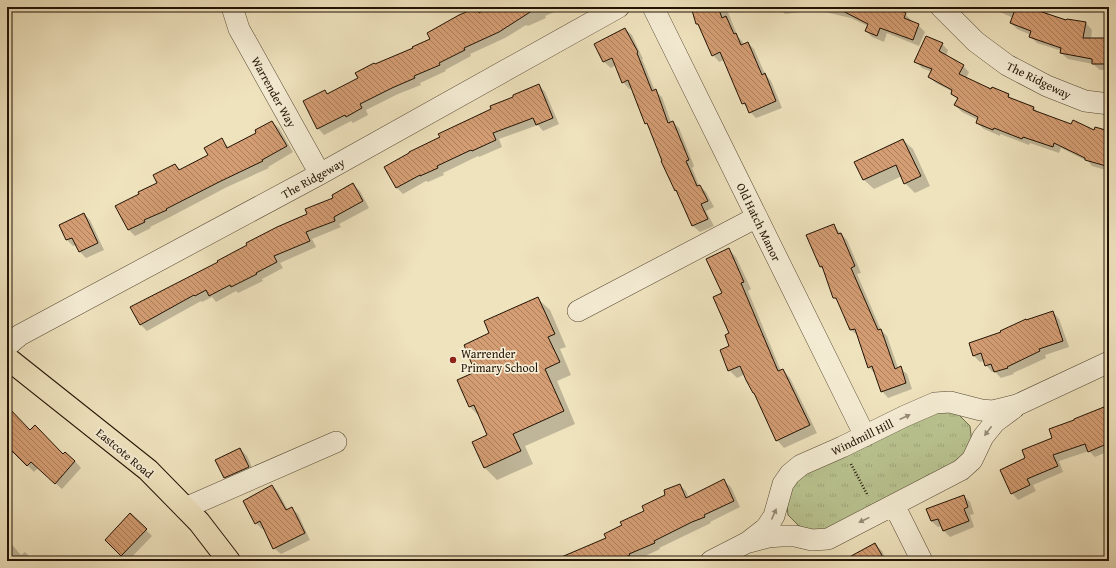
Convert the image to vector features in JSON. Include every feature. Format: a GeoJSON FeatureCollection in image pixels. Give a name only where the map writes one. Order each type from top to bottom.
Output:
{"type":"FeatureCollection","features":[{"type":"Feature","properties":{"kind":"main road","name":"Eastcote Road"},"geometry":{"type":"LineString","coordinates":[[7,358],[148,470],[199,522],[229,561]]}},
{"type":"Feature","properties":{"kind":"street","name":"Warrender Way"},"geometry":{"type":"LineString","coordinates":[[232,7],[239,29],[320,174]]}},
{"type":"Feature","properties":{"kind":"street","name":"The Ridgeway"},"geometry":{"type":"LineString","coordinates":[[7,346],[20,336],[320,174],[619,7]]}},
{"type":"Feature","properties":{"kind":"street","name":"Old Hatch Manor"},"geometry":{"type":"LineString","coordinates":[[653,7],[866,436]]}},
{"type":"Feature","properties":{"kind":"street","name":"The Ridgeway"},"geometry":{"type":"LineString","coordinates":[[941,7],[976,42],[1007,65],[1047,86],[1085,101],[1109,104]]}},
{"type":"Feature","properties":{"kind":"street"},"geometry":{"type":"LineString","coordinates":[[578,310],[757,216]]}},
{"type":"Feature","properties":{"kind":"street","name":"Windmill Hill"},"geometry":{"type":"LineString","coordinates":[[748,542],[768,537],[781,536],[795,536],[812,540],[828,539],[961,470],[972,460],[983,437],[995,422],[1017,405],[1109,362]]}},
{"type":"Feature","properties":{"kind":"street","name":"Windmill Hill"},"geometry":{"type":"LineString","coordinates":[[711,561],[748,542],[766,528],[774,516],[783,484],[790,474],[802,465],[842,448],[905,416],[935,403],[950,402],[981,410],[993,410],[1017,405]]}},
{"type":"Feature","properties":{"kind":"street"},"geometry":{"type":"LineString","coordinates":[[185,508],[336,442]]}},
{"type":"Feature","properties":{"kind":"street"},"geometry":{"type":"LineString","coordinates":[[894,505],[922,561]]}},
{"type":"Feature","properties":{"kind":"path"},"geometry":{"type":"LineString","coordinates":[[848,459],[869,497]]}},
{"type":"Feature","properties":{"kind":"green space"},"geometry":{"type":"Polygon","coordinates":[[[937,410],[957,413],[970,426],[972,444],[961,464],[833,528],[816,531],[800,527],[788,515],[786,496],[795,479],[937,410]]]}},
{"type":"Feature","properties":{"kind":"building"},"geometry":{"type":"Polygon","coordinates":[[[489,7],[538,7],[499,32],[464,48],[465,50],[439,63],[440,65],[414,76],[415,78],[360,104],[362,108],[346,117],[345,115],[317,129],[303,101],[325,90],[327,94],[358,78],[355,73],[374,63],[375,64],[413,48],[412,47],[430,39],[427,33],[459,15],[476,8],[479,13],[489,7]]]}},
{"type":"Feature","properties":{"kind":"building"},"geometry":{"type":"Polygon","coordinates":[[[691,7],[718,7],[722,18],[726,16],[741,45],[748,42],[762,75],[765,73],[776,101],[749,113],[745,103],[742,104],[720,52],[712,56],[698,24],[696,24],[691,7]]]}},
{"type":"Feature","properties":{"kind":"building"},"geometry":{"type":"Polygon","coordinates":[[[835,7],[890,7],[906,13],[904,18],[919,24],[913,40],[880,28],[877,36],[865,31],[868,24],[835,7]]]}},
{"type":"Feature","properties":{"kind":"building"},"geometry":{"type":"Polygon","coordinates":[[[1016,7],[1037,7],[1036,10],[1066,20],[1086,22],[1083,38],[1109,38],[1109,64],[1092,64],[1092,59],[1060,53],[1061,48],[1029,37],[1031,31],[1010,23],[1016,7]]]}},
{"type":"Feature","properties":{"kind":"building"},"geometry":{"type":"Polygon","coordinates":[[[625,28],[638,52],[637,53],[652,91],[656,89],[668,123],[673,121],[689,160],[686,161],[697,186],[700,185],[708,201],[701,204],[708,219],[692,226],[661,161],[647,123],[645,124],[628,80],[622,83],[612,58],[603,62],[594,44],[625,28]]]}},
{"type":"Feature","properties":{"kind":"building"},"geometry":{"type":"Polygon","coordinates":[[[926,36],[943,43],[939,51],[964,65],[959,74],[991,89],[992,87],[1009,94],[1008,97],[1034,107],[1033,110],[1071,124],[1073,120],[1094,130],[1095,127],[1109,131],[1109,155],[1106,166],[1085,160],[1085,158],[1054,143],[1053,147],[1023,137],[1022,139],[994,128],[993,130],[976,123],[978,117],[954,105],[958,98],[951,94],[952,90],[928,77],[932,69],[914,62],[926,36]]]}},
{"type":"Feature","properties":{"kind":"building"},"geometry":{"type":"Polygon","coordinates":[[[539,84],[553,118],[536,125],[533,118],[493,133],[496,140],[437,166],[438,168],[420,175],[396,188],[384,167],[409,152],[440,137],[438,134],[491,109],[490,106],[513,97],[513,95],[539,84]]]}},
{"type":"Feature","properties":{"kind":"building"},"geometry":{"type":"Polygon","coordinates":[[[272,121],[287,146],[262,160],[263,161],[166,209],[167,210],[144,220],[145,222],[128,230],[115,206],[139,194],[138,192],[157,183],[153,175],[175,164],[179,170],[208,155],[204,148],[222,138],[227,148],[256,133],[255,130],[272,121]]]}},
{"type":"Feature","properties":{"kind":"building"},"geometry":{"type":"Polygon","coordinates":[[[903,139],[921,176],[904,184],[896,165],[863,180],[854,162],[903,139]]]}},
{"type":"Feature","properties":{"kind":"building"},"geometry":{"type":"Polygon","coordinates":[[[353,183],[363,201],[334,217],[335,221],[306,232],[310,241],[274,256],[277,262],[231,287],[230,285],[209,296],[206,290],[195,296],[194,295],[140,325],[130,307],[218,262],[217,261],[247,245],[246,243],[307,214],[305,209],[333,198],[332,195],[353,183]]]}},
{"type":"Feature","properties":{"kind":"building"},"geometry":{"type":"Polygon","coordinates":[[[84,213],[98,243],[79,252],[72,238],[66,240],[59,225],[84,213]]]}},
{"type":"Feature","properties":{"kind":"building"},"geometry":{"type":"Polygon","coordinates":[[[834,224],[838,234],[841,233],[855,266],[851,268],[878,330],[881,329],[895,369],[901,366],[906,383],[881,392],[872,366],[868,368],[855,329],[850,330],[836,298],[833,298],[822,266],[820,267],[806,235],[834,224]]]}},
{"type":"Feature","properties":{"kind":"building"},"geometry":{"type":"Polygon","coordinates":[[[729,248],[744,282],[741,283],[778,371],[783,369],[810,425],[776,441],[740,366],[728,371],[720,350],[729,346],[725,335],[729,333],[713,297],[722,293],[706,259],[729,248]]]}},
{"type":"Feature","properties":{"kind":"building"},"geometry":{"type":"Polygon","coordinates":[[[538,297],[555,334],[548,337],[560,362],[545,369],[564,411],[513,434],[521,451],[484,468],[472,442],[487,435],[474,405],[469,407],[457,380],[475,372],[464,345],[489,333],[484,321],[538,297]]]}},
{"type":"Feature","properties":{"kind":"building"},"geometry":{"type":"Polygon","coordinates":[[[1053,311],[1063,341],[1039,349],[1040,351],[1007,367],[1008,368],[994,372],[991,364],[985,366],[981,353],[973,356],[969,343],[1001,332],[1000,331],[1026,319],[1053,311]]]}},
{"type":"Feature","properties":{"kind":"building"},"geometry":{"type":"Polygon","coordinates":[[[1109,405],[1109,443],[1088,452],[1085,444],[1053,455],[1058,466],[1027,479],[1030,485],[1011,494],[1000,470],[1025,458],[1022,450],[1052,438],[1049,429],[1109,405]]]}},
{"type":"Feature","properties":{"kind":"building"},"geometry":{"type":"Polygon","coordinates":[[[7,406],[30,430],[35,425],[63,454],[65,452],[75,461],[55,484],[31,462],[27,466],[7,446],[7,406]]]}},
{"type":"Feature","properties":{"kind":"building"},"geometry":{"type":"Polygon","coordinates":[[[240,448],[249,467],[224,478],[215,460],[240,448]]]}},
{"type":"Feature","properties":{"kind":"building"},"geometry":{"type":"Polygon","coordinates":[[[724,479],[734,501],[704,515],[705,517],[654,541],[655,543],[629,554],[630,555],[618,561],[552,561],[606,538],[604,534],[622,525],[620,522],[644,511],[642,506],[665,495],[664,490],[680,484],[686,498],[724,479]]]}},
{"type":"Feature","properties":{"kind":"building"},"geometry":{"type":"Polygon","coordinates":[[[272,485],[286,510],[292,507],[305,533],[273,549],[260,521],[255,524],[243,501],[272,485]]]}},
{"type":"Feature","properties":{"kind":"building"},"geometry":{"type":"Polygon","coordinates":[[[964,495],[968,507],[964,509],[969,521],[943,531],[938,519],[931,521],[926,509],[964,495]]]}},
{"type":"Feature","properties":{"kind":"building"},"geometry":{"type":"Polygon","coordinates":[[[130,513],[147,529],[121,556],[105,540],[130,513]]]}},
{"type":"Feature","properties":{"kind":"building"},"geometry":{"type":"Polygon","coordinates":[[[875,543],[885,561],[842,561],[875,543]]]}},
{"type":"Feature","properties":{"kind":"place","name":"Warrender Primary School"},"geometry":{"type":"Point","coordinates":[453,360]}}]}
